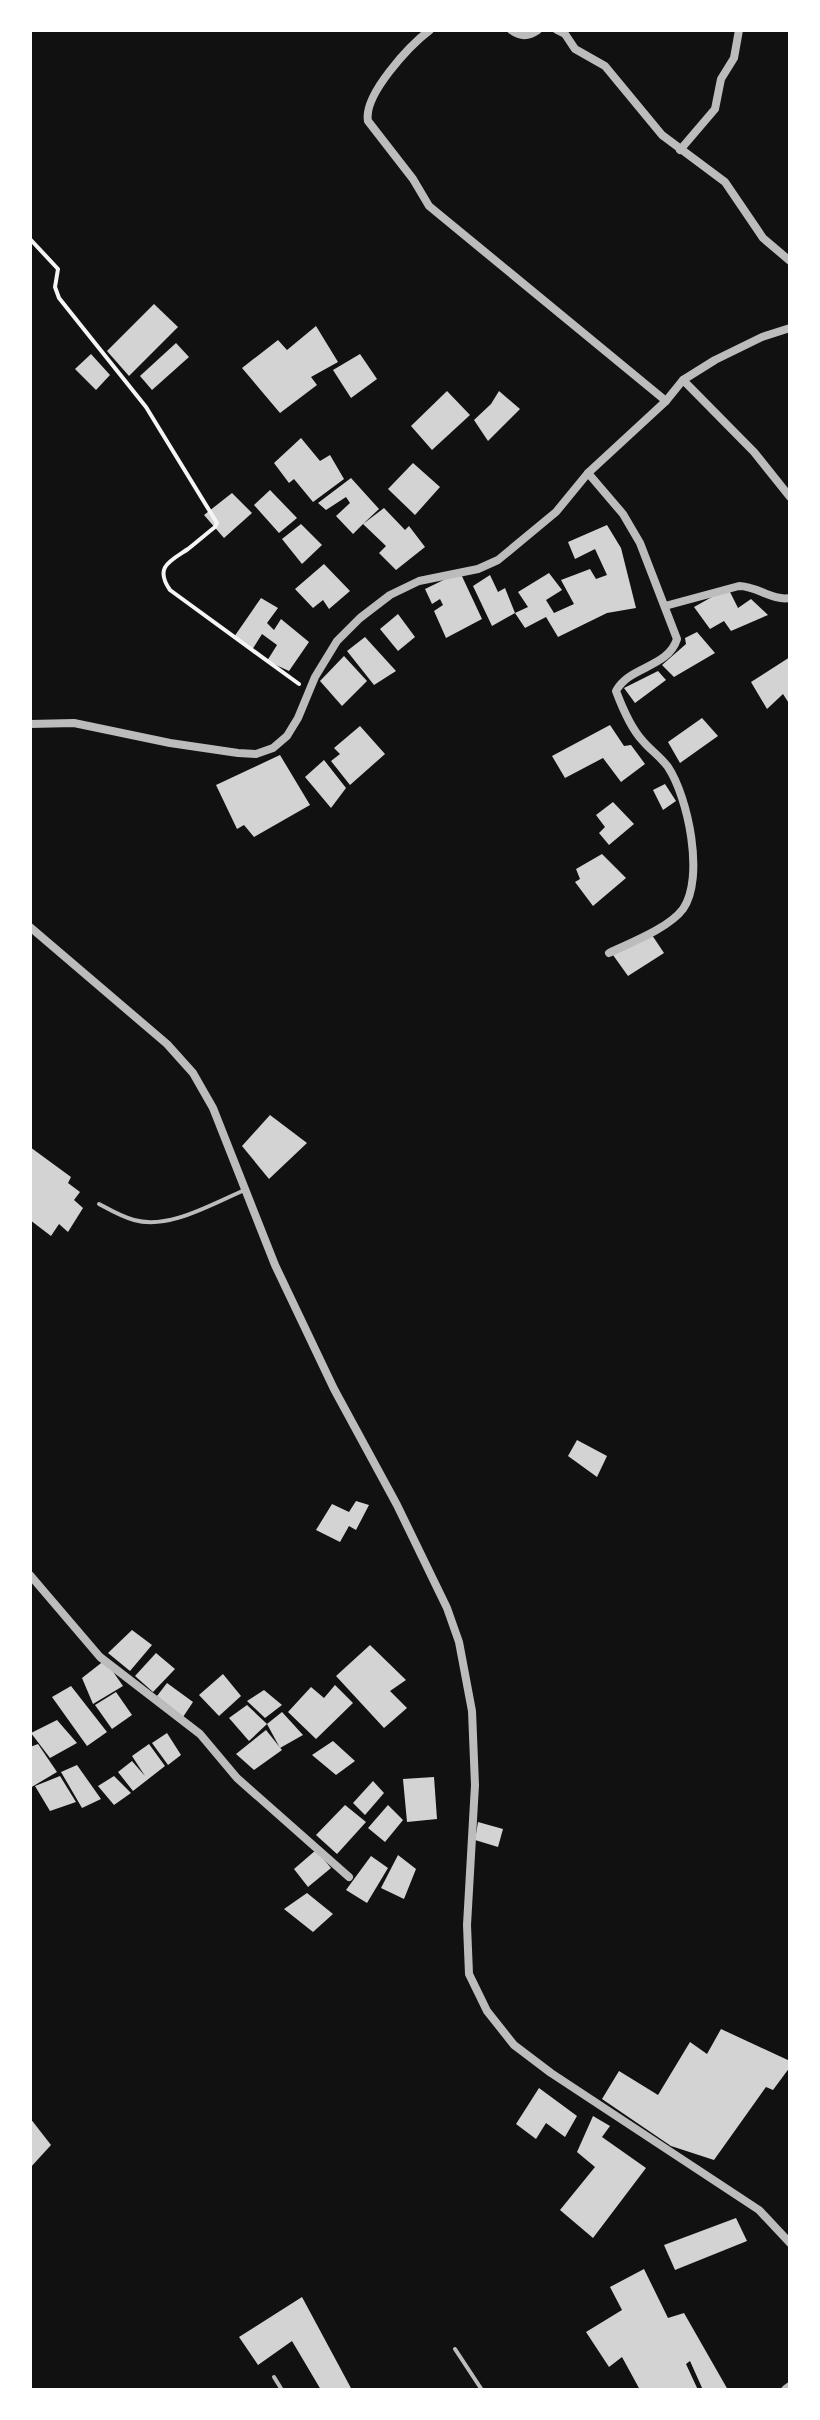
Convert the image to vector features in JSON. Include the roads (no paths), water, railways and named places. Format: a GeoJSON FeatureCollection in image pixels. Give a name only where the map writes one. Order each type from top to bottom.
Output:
{"type":"FeatureCollection","features":[{"type":"Feature","properties":{"kind":"street"},"geometry":{"type":"LineString","coordinates":[[430,30],[408,49],[372,98],[367,111],[368,121],[413,179],[429,206],[666,401]]}},
{"type":"Feature","properties":{"kind":"street"},"geometry":{"type":"LineString","coordinates":[[511,30],[521,35],[531,35],[538,30]]}},
{"type":"Feature","properties":{"kind":"street"},"geometry":{"type":"LineString","coordinates":[[557,30],[565,34],[575,49],[605,66],[647,119],[680,150],[725,182],[763,238],[790,261]]}},
{"type":"Feature","properties":{"kind":"street"},"geometry":{"type":"LineString","coordinates":[[680,150],[715,109],[721,79],[734,58],[739,30]]}},
{"type":"Feature","properties":{"kind":"street"},"geometry":{"type":"LineString","coordinates":[[30,724],[74,723],[170,743],[256,754],[273,748],[287,736],[337,641],[360,618],[390,595],[419,581],[478,569],[498,560],[556,512],[588,473],[666,401],[683,380],[762,337],[790,328]]}},
{"type":"Feature","properties":{"kind":"street"},"geometry":{"type":"LineString","coordinates":[[683,380],[754,452],[790,497]]}},
{"type":"Feature","properties":{"kind":"street"},"geometry":{"type":"LineString","coordinates":[[588,473],[633,530],[677,642],[665,657],[625,679],[616,691],[639,738],[660,757],[679,787],[688,824],[693,877],[692,889],[675,917],[609,953]]}},
{"type":"Feature","properties":{"kind":"street"},"geometry":{"type":"LineString","coordinates":[[665,606],[739,586],[748,586],[777,598],[790,598]]}},
{"type":"Feature","properties":{"kind":"street"},"geometry":{"type":"LineString","coordinates":[[30,927],[167,1044],[193,1073],[213,1108],[281,1279],[447,1608],[459,1642],[472,1711],[475,1785],[467,1925],[469,1974],[487,2011],[514,2045],[538,2064],[759,2210],[790,2243]]}},
{"type":"Feature","properties":{"kind":"street"},"geometry":{"type":"LineString","coordinates":[[30,1575],[100,1657],[200,1734],[237,1778],[349,1877]]}},
{"type":"Feature","properties":{"kind":"lane"},"geometry":{"type":"LineString","coordinates":[[99,1204],[137,1221],[159,1221],[178,1218],[245,1190]]}},
{"type":"Feature","properties":{"kind":"lane"},"geometry":{"type":"LineString","coordinates":[[455,2349],[482,2390]]}},
{"type":"Feature","properties":{"kind":"lane"},"geometry":{"type":"LineString","coordinates":[[274,2377],[282,2390]]}}]}
